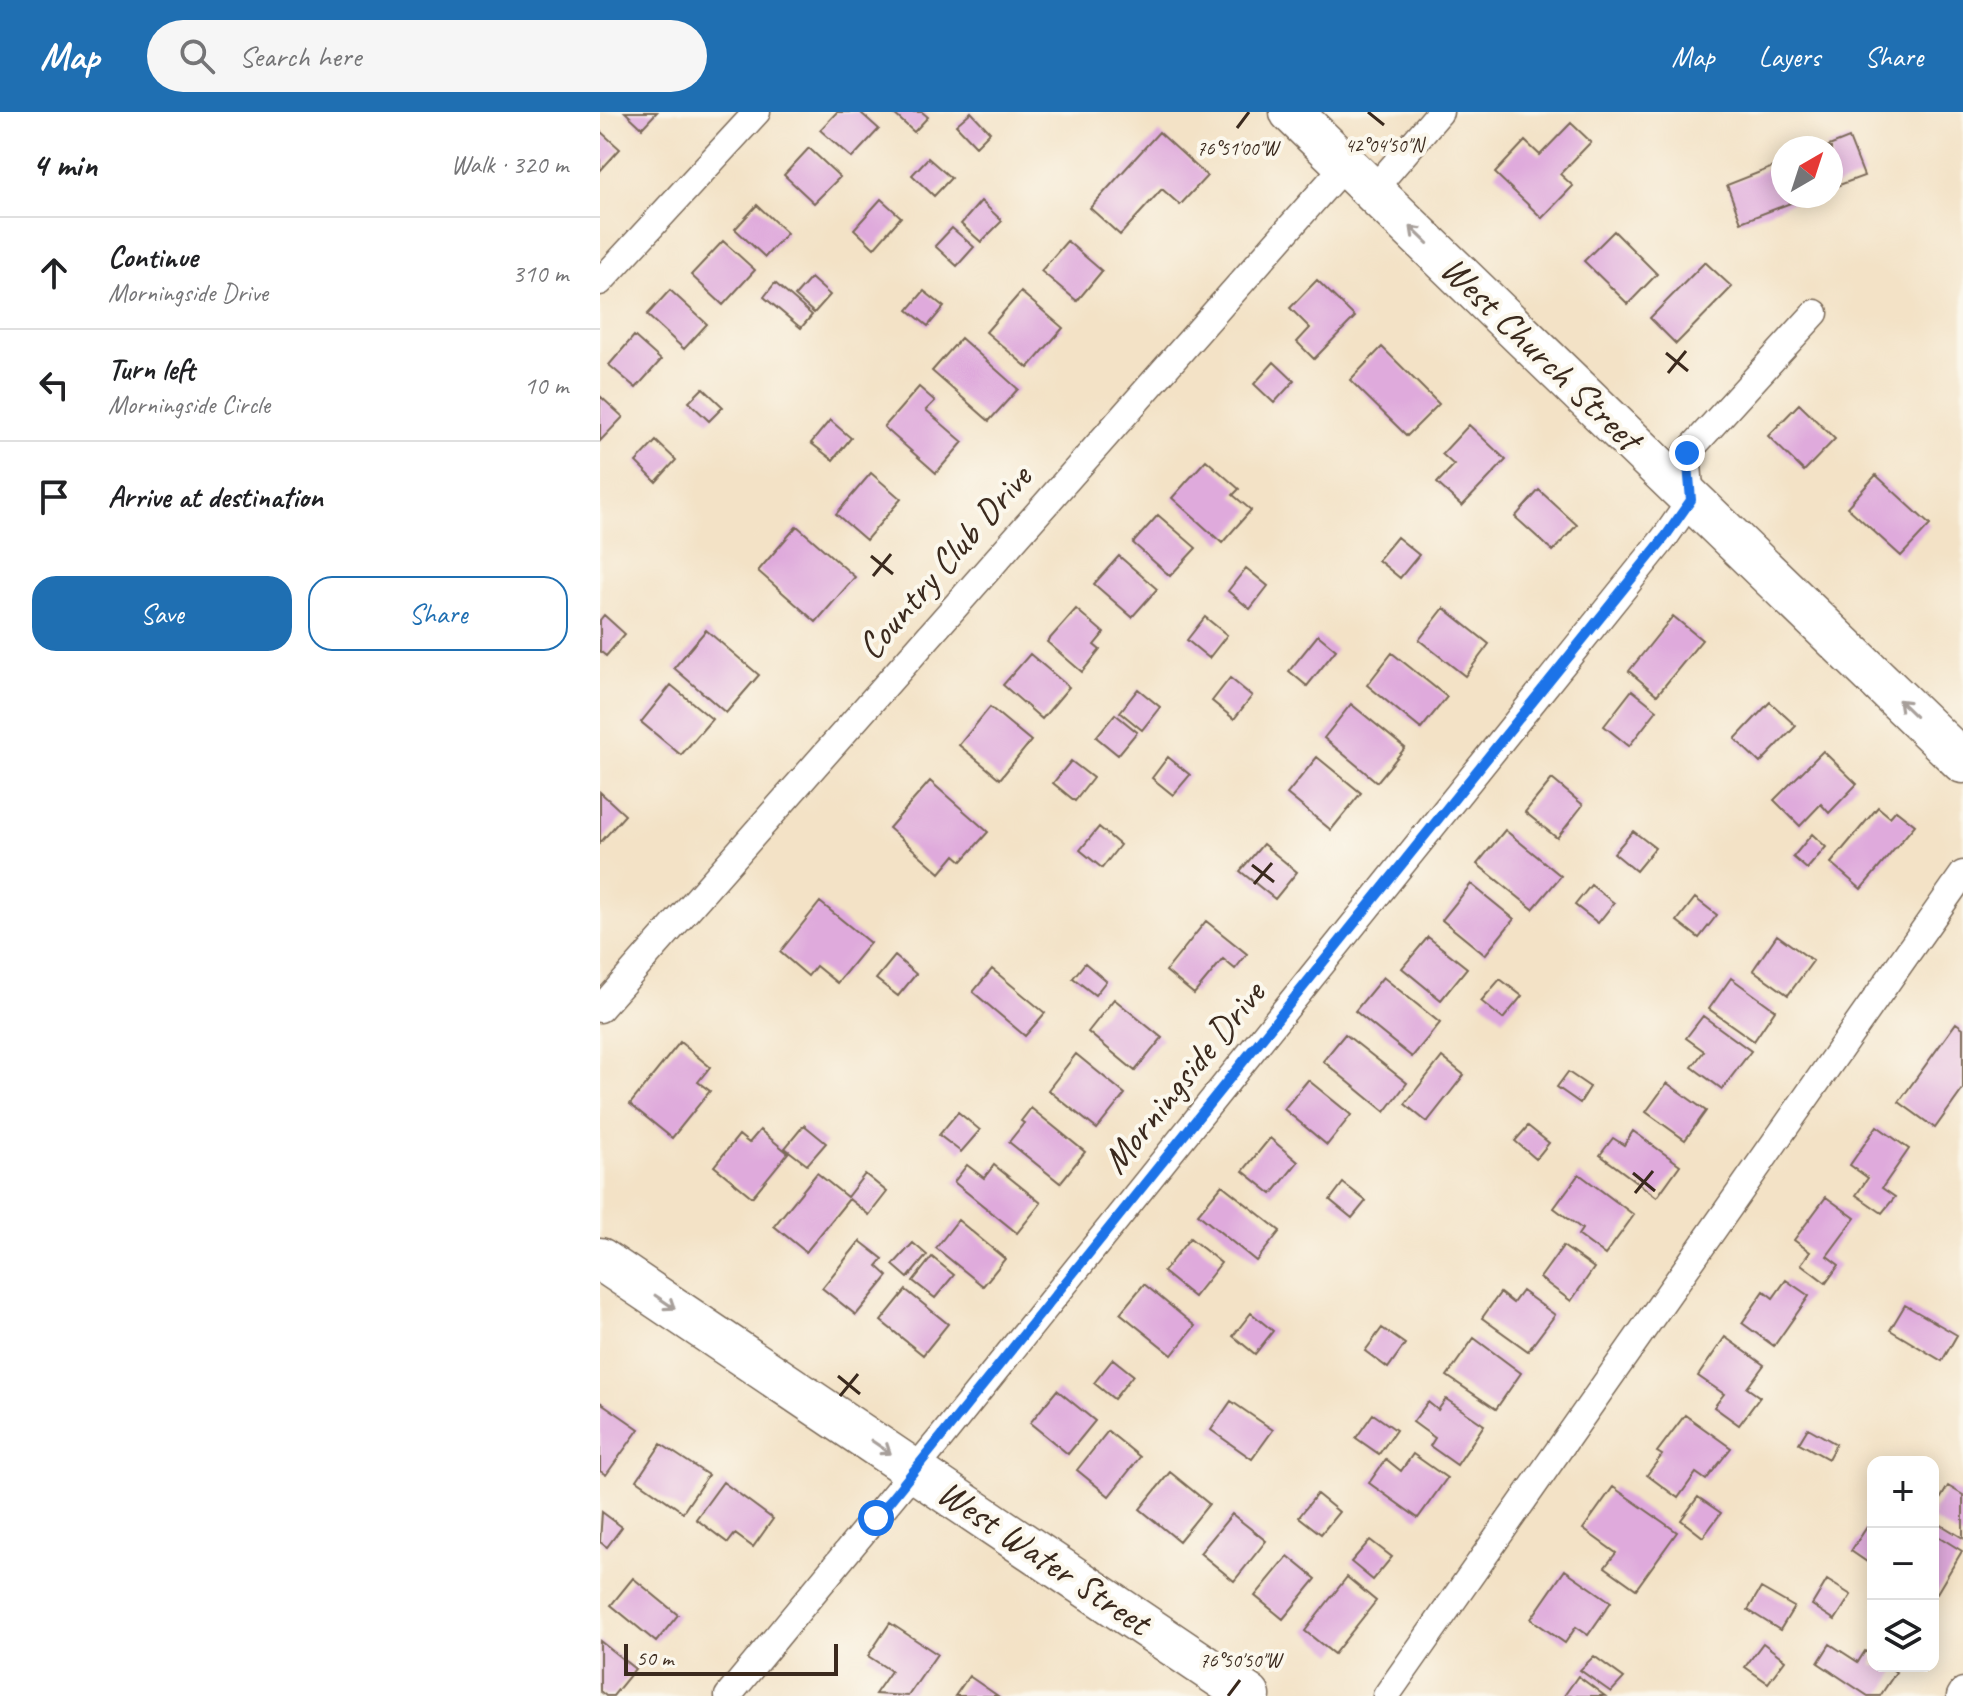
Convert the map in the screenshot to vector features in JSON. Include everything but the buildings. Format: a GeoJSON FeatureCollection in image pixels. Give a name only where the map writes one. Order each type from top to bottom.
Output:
{"type":"FeatureCollection","features":[{"type":"Feature","properties":{"kind":"main road","name":"West Church Street"},"geometry":{"type":"LineString","coordinates":[[1291,112],[1963,762]]}},
{"type":"Feature","properties":{"kind":"main road","name":"West Water Street"},"geometry":{"type":"LineString","coordinates":[[600,1259],[1249,1696]]}},
{"type":"Feature","properties":{"kind":"street"},"geometry":{"type":"LineString","coordinates":[[600,282],[757,112]]}},
{"type":"Feature","properties":{"kind":"street","name":"Country Club Drive"},"geometry":{"type":"LineString","coordinates":[[600,1009],[1359,178],[1440,112]]}},
{"type":"Feature","properties":{"kind":"street"},"geometry":{"type":"LineString","coordinates":[[1691,500],[1687,453],[1815,313]]}},
{"type":"Feature","properties":{"kind":"street","name":"Morningside Drive"},"geometry":{"type":"LineString","coordinates":[[728,1696],[915,1470],[1646,562],[1691,500]]}},
{"type":"Feature","properties":{"kind":"street"},"geometry":{"type":"LineString","coordinates":[[1386,1696],[1963,874]]}},
{"type":"Feature","properties":{"kind":"street"},"geometry":{"type":"LineString","coordinates":[[1960,1696],[1963,1691]]}},
{"type":"Feature","properties":{"kind":"route"},"geometry":{"type":"LineString","coordinates":[[876,1518],[1665,537],[1691,500],[1687,453]]}}]}
